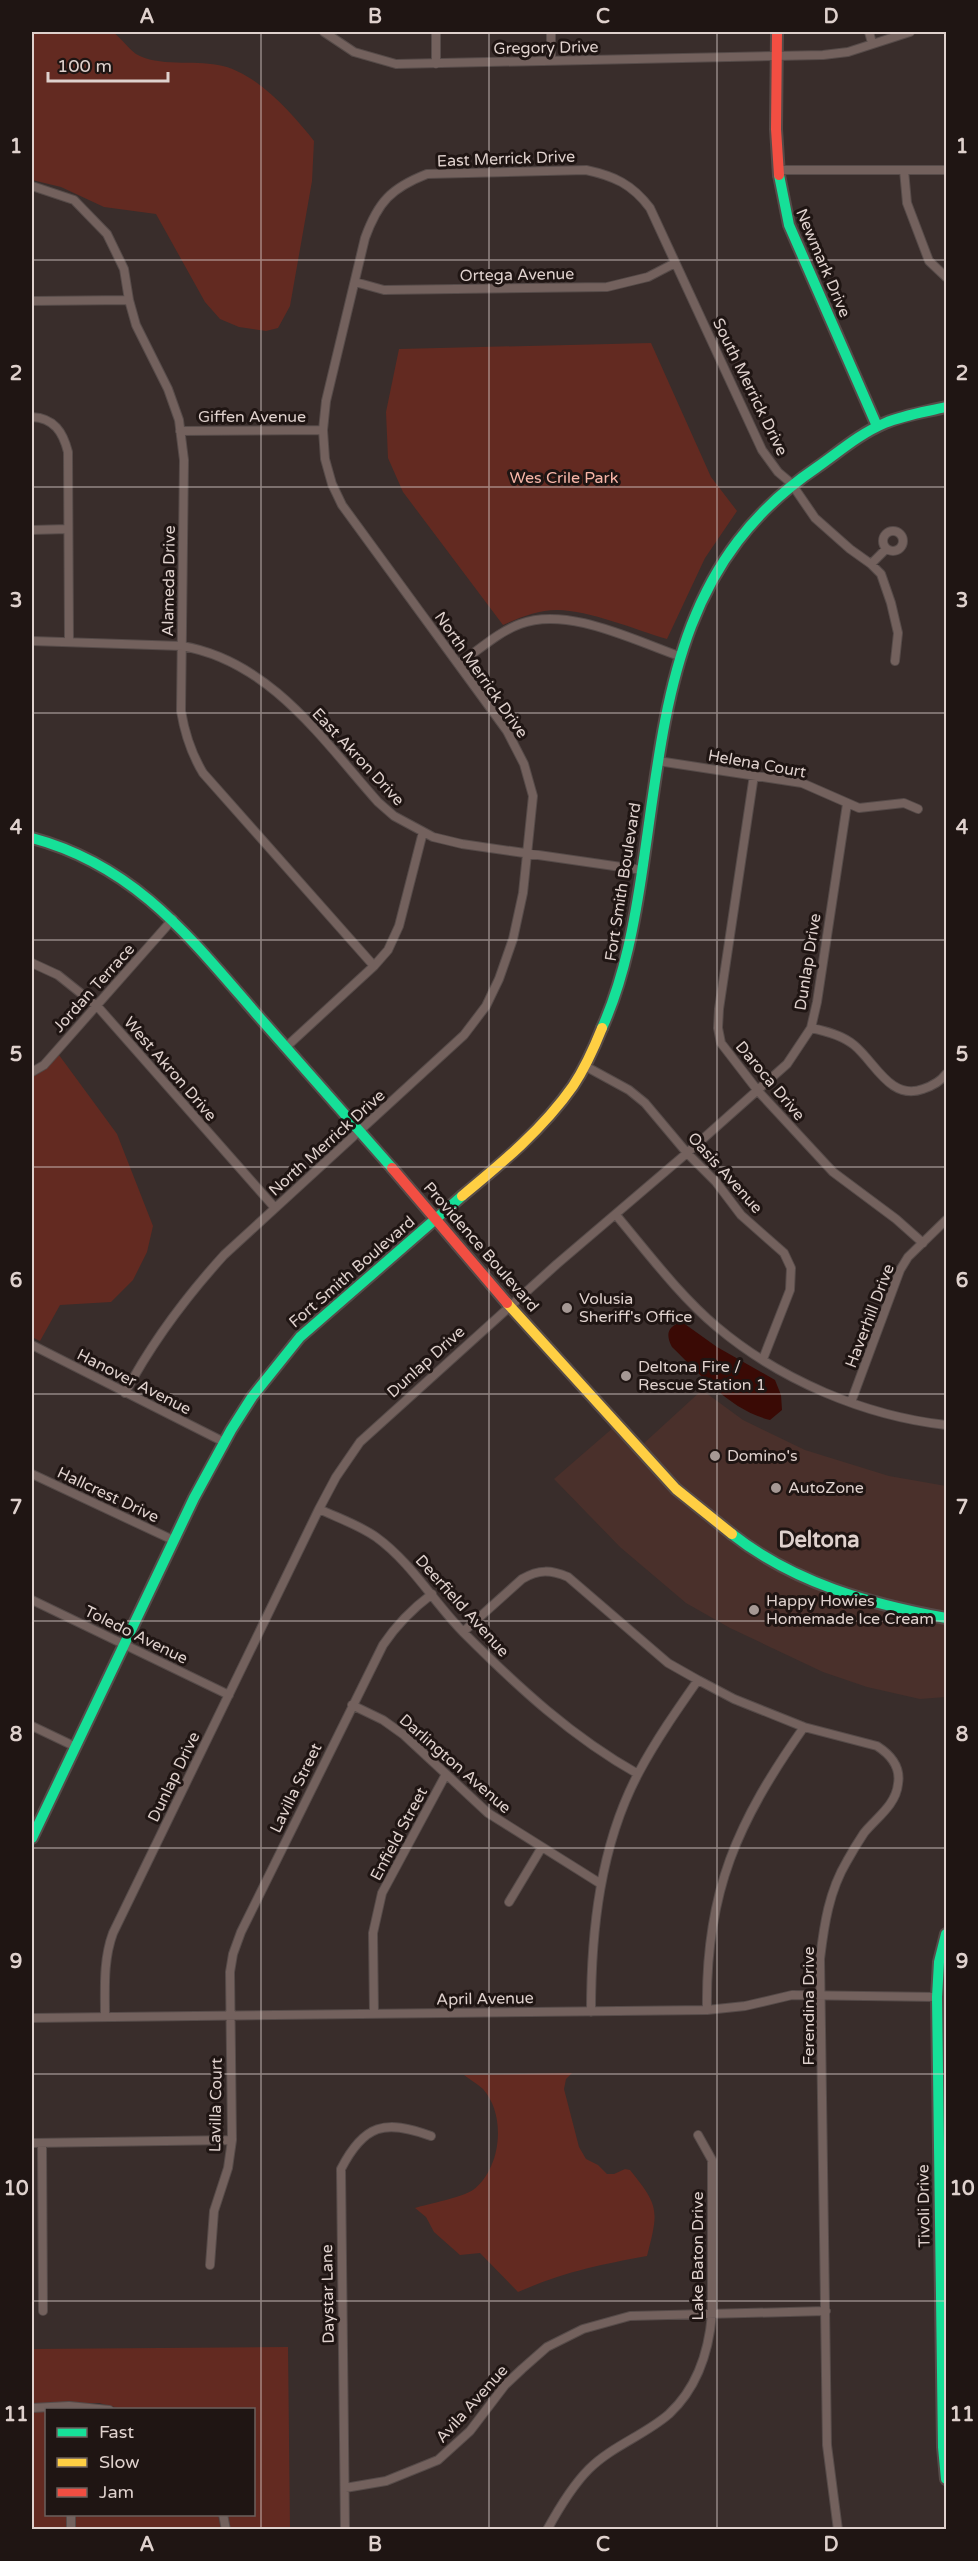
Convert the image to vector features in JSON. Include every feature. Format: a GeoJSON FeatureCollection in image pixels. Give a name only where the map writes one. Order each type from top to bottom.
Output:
{"type":"FeatureCollection","features":[{"type":"Feature","properties":{"kind":"street","name":"Gregory Drive"},"geometry":{"type":"LineString","coordinates":[[324,32],[354,52],[396,64],[777,57],[848,52],[910,32]]}},
{"type":"Feature","properties":{"kind":"street"},"geometry":{"type":"LineString","coordinates":[[436,32],[436,64]]}},
{"type":"Feature","properties":{"kind":"street"},"geometry":{"type":"LineString","coordinates":[[551,32],[551,61]]}},
{"type":"Feature","properties":{"kind":"street","name":"Newmark Drive"},"geometry":{"type":"LineString","coordinates":[[777,32],[776,151],[783,205],[789,225],[878,426]]}},
{"type":"Feature","properties":{"kind":"street"},"geometry":{"type":"LineString","coordinates":[[869,32],[872,43]]}},
{"type":"Feature","properties":{"kind":"street","name":"East Merrick Drive"},"geometry":{"type":"LineString","coordinates":[[355,282],[365,238],[373,216],[383,201],[405,182],[428,174],[586,170],[611,175],[639,193],[650,207],[675,263]]}},
{"type":"Feature","properties":{"kind":"street"},"geometry":{"type":"LineString","coordinates":[[778,170],[946,170]]}},
{"type":"Feature","properties":{"kind":"street"},"geometry":{"type":"LineString","coordinates":[[904,170],[907,203],[925,251],[929,261],[946,277]]}},
{"type":"Feature","properties":{"kind":"street","name":"Alameda Drive"},"geometry":{"type":"LineString","coordinates":[[32,186],[74,200],[107,234],[124,269],[129,300],[144,346],[168,389],[180,431],[184,460],[182,711],[184,732],[192,754],[203,773],[374,966]]}},
{"type":"Feature","properties":{"kind":"street","name":"Ortega Avenue"},"geometry":{"type":"LineString","coordinates":[[355,282],[384,290],[607,287],[648,277],[675,263]]}},
{"type":"Feature","properties":{"kind":"street","name":"South Merrick Drive"},"geometry":{"type":"LineString","coordinates":[[675,263],[762,450],[778,472],[791,483],[815,518],[880,574],[891,603],[898,633],[895,661]]}},
{"type":"Feature","properties":{"kind":"street","name":"North Merrick Drive"},"geometry":{"type":"LineString","coordinates":[[125,1393],[160,1332],[188,1294],[224,1255],[464,1035],[486,1006],[513,939],[523,894],[533,796],[525,764],[507,731],[342,505],[332,484],[325,459],[323,430],[326,401],[355,282]]}},
{"type":"Feature","properties":{"kind":"street"},"geometry":{"type":"LineString","coordinates":[[32,301],[129,300]]}},
{"type":"Feature","properties":{"kind":"street","name":"Fort Smith Boulevard"},"geometry":{"type":"LineString","coordinates":[[32,1838],[173,1540],[249,1398],[274,1364],[300,1337],[513,1152],[569,1091],[585,1066],[604,1030],[620,987],[631,944],[666,708],[679,656],[693,616],[726,558],[763,512],[791,483],[878,426],[946,406]]}},
{"type":"Feature","properties":{"kind":"street"},"geometry":{"type":"LineString","coordinates":[[32,417],[55,424],[65,439],[68,452],[69,642]]}},
{"type":"Feature","properties":{"kind":"street","name":"Giffen Avenue"},"geometry":{"type":"LineString","coordinates":[[180,431],[323,430]]}},
{"type":"Feature","properties":{"kind":"street"},"geometry":{"type":"LineString","coordinates":[[32,530],[68,529]]}},
{"type":"Feature","properties":{"kind":"street"},"geometry":{"type":"LineString","coordinates":[[871,564],[886,549]]}},
{"type":"Feature","properties":{"kind":"street"},"geometry":{"type":"LineString","coordinates":[[458,664],[504,632],[519,624],[544,618],[560,618],[583,623],[679,656]]}},
{"type":"Feature","properties":{"kind":"street","name":"East Akron Drive"},"geometry":{"type":"LineString","coordinates":[[32,641],[182,646],[198,649],[231,661],[258,676],[284,696],[378,802],[394,816],[423,832],[462,844],[642,870]]}},
{"type":"Feature","properties":{"kind":"street","name":"Helena Court"},"geometry":{"type":"LineString","coordinates":[[658,761],[802,783],[859,808],[904,803],[918,809]]}},
{"type":"Feature","properties":{"kind":"street","name":"Daroca Drive"},"geometry":{"type":"LineString","coordinates":[[754,775],[718,1028],[722,1043],[758,1091],[833,1172],[896,1219],[923,1243]]}},
{"type":"Feature","properties":{"kind":"street","name":"Dunlap Drive"},"geometry":{"type":"LineString","coordinates":[[105,2017],[105,1960],[113,1933],[319,1509],[336,1477],[360,1442],[510,1306],[758,1091],[787,1064],[811,1028],[847,804]]}},
{"type":"Feature","properties":{"kind":"street"},"geometry":{"type":"LineString","coordinates":[[286,1047],[374,966],[388,950],[399,926],[423,832]]}},
{"type":"Feature","properties":{"kind":"street","name":"Providence Boulevard"},"geometry":{"type":"LineString","coordinates":[[32,838],[57,843],[96,863],[140,890],[174,919],[436,1218],[510,1306],[676,1489],[749,1547],[794,1572],[849,1595],[887,1607],[946,1618]]}},
{"type":"Feature","properties":{"kind":"street","name":"Jordan Terrace"},"geometry":{"type":"LineString","coordinates":[[32,1072],[44,1065],[98,1007],[174,919]]}},
{"type":"Feature","properties":{"kind":"street","name":"West Akron Drive"},"geometry":{"type":"LineString","coordinates":[[32,963],[58,975],[98,1007],[275,1208]]}},
{"type":"Feature","properties":{"kind":"street"},"geometry":{"type":"LineString","coordinates":[[811,1028],[837,1035],[854,1044],[886,1081],[901,1089],[915,1092],[930,1087],[946,1074]]}},
{"type":"Feature","properties":{"kind":"street","name":"Oasis Avenue"},"geometry":{"type":"LineString","coordinates":[[585,1066],[629,1090],[645,1103],[687,1153],[716,1182],[741,1215],[784,1253],[791,1268],[790,1290],[763,1359]]}},
{"type":"Feature","properties":{"kind":"street"},"geometry":{"type":"LineString","coordinates":[[616,1215],[663,1271],[717,1327],[763,1359],[810,1386],[851,1402],[897,1415],[946,1425]]}},
{"type":"Feature","properties":{"kind":"street","name":"Haverhill Drive"},"geometry":{"type":"LineString","coordinates":[[851,1402],[900,1270],[946,1220]]}},
{"type":"Feature","properties":{"kind":"street","name":"Hanover Avenue"},"geometry":{"type":"LineString","coordinates":[[32,1345],[224,1442]]}},
{"type":"Feature","properties":{"kind":"street","name":"Hallcrest Drive"},"geometry":{"type":"LineString","coordinates":[[32,1474],[173,1540]]}},
{"type":"Feature","properties":{"kind":"street","name":"Deerfield Avenue"},"geometry":{"type":"LineString","coordinates":[[319,1509],[375,1536],[395,1552],[463,1632],[550,1714],[609,1758],[638,1774]]}},
{"type":"Feature","properties":{"kind":"street","name":"Ferendina Drive"},"geometry":{"type":"LineString","coordinates":[[463,1632],[522,1579],[533,1572],[553,1571],[568,1577],[668,1663],[698,1680],[734,1699],[804,1726],[877,1746],[894,1762],[899,1783],[891,1804],[864,1833],[834,1888],[824,1925],[820,1959],[827,2445],[837,2529]]}},
{"type":"Feature","properties":{"kind":"street","name":"Lavilla Street"},"geometry":{"type":"LineString","coordinates":[[231,2015],[230,1972],[233,1954],[241,1932],[352,1705],[394,1628],[413,1608],[432,1594]]}},
{"type":"Feature","properties":{"kind":"street","name":"Toledo Avenue"},"geometry":{"type":"LineString","coordinates":[[32,1600],[229,1695]]}},
{"type":"Feature","properties":{"kind":"street"},"geometry":{"type":"LineString","coordinates":[[591,2012],[594,1930],[601,1884],[613,1834],[638,1774],[666,1726],[698,1680]]}},
{"type":"Feature","properties":{"kind":"street","name":"Darlington Avenue"},"geometry":{"type":"LineString","coordinates":[[352,1705],[383,1720],[404,1736],[488,1813],[601,1884]]}},
{"type":"Feature","properties":{"kind":"street"},"geometry":{"type":"LineString","coordinates":[[32,1726],[76,1747]]}},
{"type":"Feature","properties":{"kind":"street"},"geometry":{"type":"LineString","coordinates":[[707,2010],[709,1945],[718,1897],[729,1861],[743,1825],[769,1777],[804,1726]]}},
{"type":"Feature","properties":{"kind":"street","name":"Enfield Street"},"geometry":{"type":"LineString","coordinates":[[374,2014],[373,1933],[382,1893],[445,1776]]}},
{"type":"Feature","properties":{"kind":"street"},"geometry":{"type":"LineString","coordinates":[[509,1902],[542,1847]]}},
{"type":"Feature","properties":{"kind":"street","name":"Tivoli Drive"},"geometry":{"type":"LineString","coordinates":[[946,1934],[939,1962],[937,1997],[942,2129],[943,2446],[946,2479]]}},
{"type":"Feature","properties":{"kind":"street","name":"April Avenue"},"geometry":{"type":"LineString","coordinates":[[32,2018],[707,2010],[745,2007],[792,1995],[937,1997]]}},
{"type":"Feature","properties":{"kind":"street","name":"Lavilla Court"},"geometry":{"type":"LineString","coordinates":[[210,2265],[214,2211],[228,2168],[231,2140],[231,2015]]}},
{"type":"Feature","properties":{"kind":"street","name":"Daystar Lane"},"geometry":{"type":"LineString","coordinates":[[345,2529],[341,2169],[350,2152],[366,2135],[379,2128],[396,2125],[430,2136]]}},
{"type":"Feature","properties":{"kind":"street","name":"Lake Baton Drive"},"geometry":{"type":"LineString","coordinates":[[547,2529],[563,2501],[590,2468],[669,2414],[685,2395],[703,2363],[710,2337],[712,2314],[712,2160],[698,2135]]}},
{"type":"Feature","properties":{"kind":"street"},"geometry":{"type":"LineString","coordinates":[[32,2143],[231,2140]]}},
{"type":"Feature","properties":{"kind":"street"},"geometry":{"type":"LineString","coordinates":[[42,2143],[43,2312]]}},
{"type":"Feature","properties":{"kind":"street","name":"Avila Avenue"},"geometry":{"type":"LineString","coordinates":[[345,2488],[386,2481],[438,2460],[470,2431],[513,2377],[547,2347],[583,2329],[630,2316],[826,2311]]}},
{"type":"Feature","properties":{"kind":"street"},"geometry":{"type":"LineString","coordinates":[[32,2408],[69,2408]]}},
{"type":"Feature","properties":{"kind":"shaded area"},"geometry":{"type":"Polygon","coordinates":[[[682,1322],[717,1347],[775,1380],[781,1395],[782,1410],[770,1420],[755,1415],[729,1400],[705,1380],[672,1347],[669,1331],[682,1322]]]}},
{"type":"Feature","properties":{"kind":"shaded area"},"geometry":{"type":"Polygon","coordinates":[[[702,1390],[743,1420],[805,1450],[889,1476],[946,1486],[946,1613],[888,1603],[851,1591],[796,1568],[752,1544],[679,1486],[642,1445],[702,1390]]]}},
{"type":"Feature","properties":{"kind":"shaded area"},"geometry":{"type":"Polygon","coordinates":[[[614,1427],[646,1461],[792,1576],[946,1622],[946,1697],[920,1699],[867,1687],[823,1672],[730,1628],[686,1603],[620,1547],[554,1479],[614,1427]]]}},
{"type":"Feature","properties":{"kind":"green space"},"geometry":{"type":"Polygon","coordinates":[[[32,32],[113,32],[136,54],[145,58],[165,62],[218,65],[232,69],[259,84],[284,106],[305,130],[314,141],[312,181],[290,306],[278,328],[266,331],[239,327],[220,319],[205,302],[156,214],[104,207],[61,187],[32,180],[32,32]]]}},
{"type":"Feature","properties":{"kind":"green space","name":"Wes Crile Park"},"geometry":{"type":"Polygon","coordinates":[[[651,343],[711,477],[737,511],[705,558],[667,639],[598,617],[570,611],[550,610],[503,625],[403,492],[388,458],[386,412],[399,349],[651,343]]]}},
{"type":"Feature","properties":{"kind":"green space"},"geometry":{"type":"Polygon","coordinates":[[[59,1055],[117,1134],[153,1226],[147,1252],[133,1280],[111,1302],[60,1305],[40,1341],[32,1337],[32,1077],[46,1069],[59,1055]]]}},
{"type":"Feature","properties":{"kind":"green space"},"geometry":{"type":"Polygon","coordinates":[[[572,2073],[566,2079],[564,2089],[579,2147],[586,2159],[598,2165],[607,2174],[614,2174],[625,2169],[630,2170],[640,2182],[654,2209],[655,2218],[651,2241],[647,2256],[581,2270],[518,2292],[480,2253],[460,2255],[434,2232],[426,2217],[415,2208],[454,2198],[473,2190],[490,2169],[495,2156],[498,2127],[496,2113],[483,2089],[464,2075],[572,2073]]]}},
{"type":"Feature","properties":{"kind":"green space"},"geometry":{"type":"Polygon","coordinates":[[[288,2347],[290,2529],[230,2529],[228,2516],[255,2516],[255,2408],[118,2408],[99,2403],[32,2404],[32,2349],[288,2347]]]}},
{"type":"Feature","properties":{"kind":"green space"},"geometry":{"type":"Polygon","coordinates":[[[45,2411],[45,2516],[66,2516],[66,2529],[32,2529],[32,2412],[45,2411]]]}},
{"type":"Feature","properties":{"kind":"green space"},"geometry":{"type":"Polygon","coordinates":[[[75,2516],[218,2516],[221,2529],[76,2529],[75,2516]]]}},
{"type":"Feature","properties":{"kind":"traffic: fast"},"geometry":{"type":"LineString","coordinates":[[779,175],[789,225],[877,426]]}},
{"type":"Feature","properties":{"kind":"traffic: fast"},"geometry":{"type":"LineString","coordinates":[[602,1028],[617,989],[633,927],[670,697],[684,645],[704,595],[732,549],[768,507],[816,468],[876,427],[900,418],[946,407]]}},
{"type":"Feature","properties":{"kind":"traffic: fast"},"geometry":{"type":"LineString","coordinates":[[32,838],[69,851],[102,867],[160,909],[186,934],[392,1168]]}},
{"type":"Feature","properties":{"kind":"traffic: fast"},"geometry":{"type":"LineString","coordinates":[[32,1838],[194,1498],[252,1397],[300,1337],[462,1196]]}},
{"type":"Feature","properties":{"kind":"traffic: fast"},"geometry":{"type":"LineString","coordinates":[[732,1534],[781,1566],[834,1589],[889,1606],[946,1618]]}},
{"type":"Feature","properties":{"kind":"traffic: fast"},"geometry":{"type":"LineString","coordinates":[[946,1934],[939,1962],[937,1997],[943,2447],[946,2479]]}},
{"type":"Feature","properties":{"kind":"traffic: slow"},"geometry":{"type":"LineString","coordinates":[[462,1196],[521,1145],[549,1117],[573,1086],[602,1028]]}},
{"type":"Feature","properties":{"kind":"traffic: slow"},"geometry":{"type":"LineString","coordinates":[[507,1303],[676,1489],[732,1534]]}},
{"type":"Feature","properties":{"kind":"traffic: jam"},"geometry":{"type":"LineString","coordinates":[[777,32],[776,129],[779,175]]}},
{"type":"Feature","properties":{"kind":"traffic: jam"},"geometry":{"type":"LineString","coordinates":[[392,1168],[507,1303]]}},
{"type":"Feature","properties":{"kind":"place","name":"Volusia Sheriff's Office"},"geometry":{"type":"Point","coordinates":[567,1308]}},
{"type":"Feature","properties":{"kind":"place","name":"Deltona Fire / Rescue Station 1"},"geometry":{"type":"Point","coordinates":[626,1376]}},
{"type":"Feature","properties":{"kind":"place","name":"Domino's"},"geometry":{"type":"Point","coordinates":[715,1456]}},
{"type":"Feature","properties":{"kind":"place","name":"AutoZone"},"geometry":{"type":"Point","coordinates":[776,1488]}},
{"type":"Feature","properties":{"kind":"place","name":"Happy Howies Homemade Ice Cream"},"geometry":{"type":"Point","coordinates":[754,1610]}},
{"type":"Feature","properties":{"kind":"district","name":"Deltona"},"geometry":{"type":"Point","coordinates":[819,1540]}}]}
